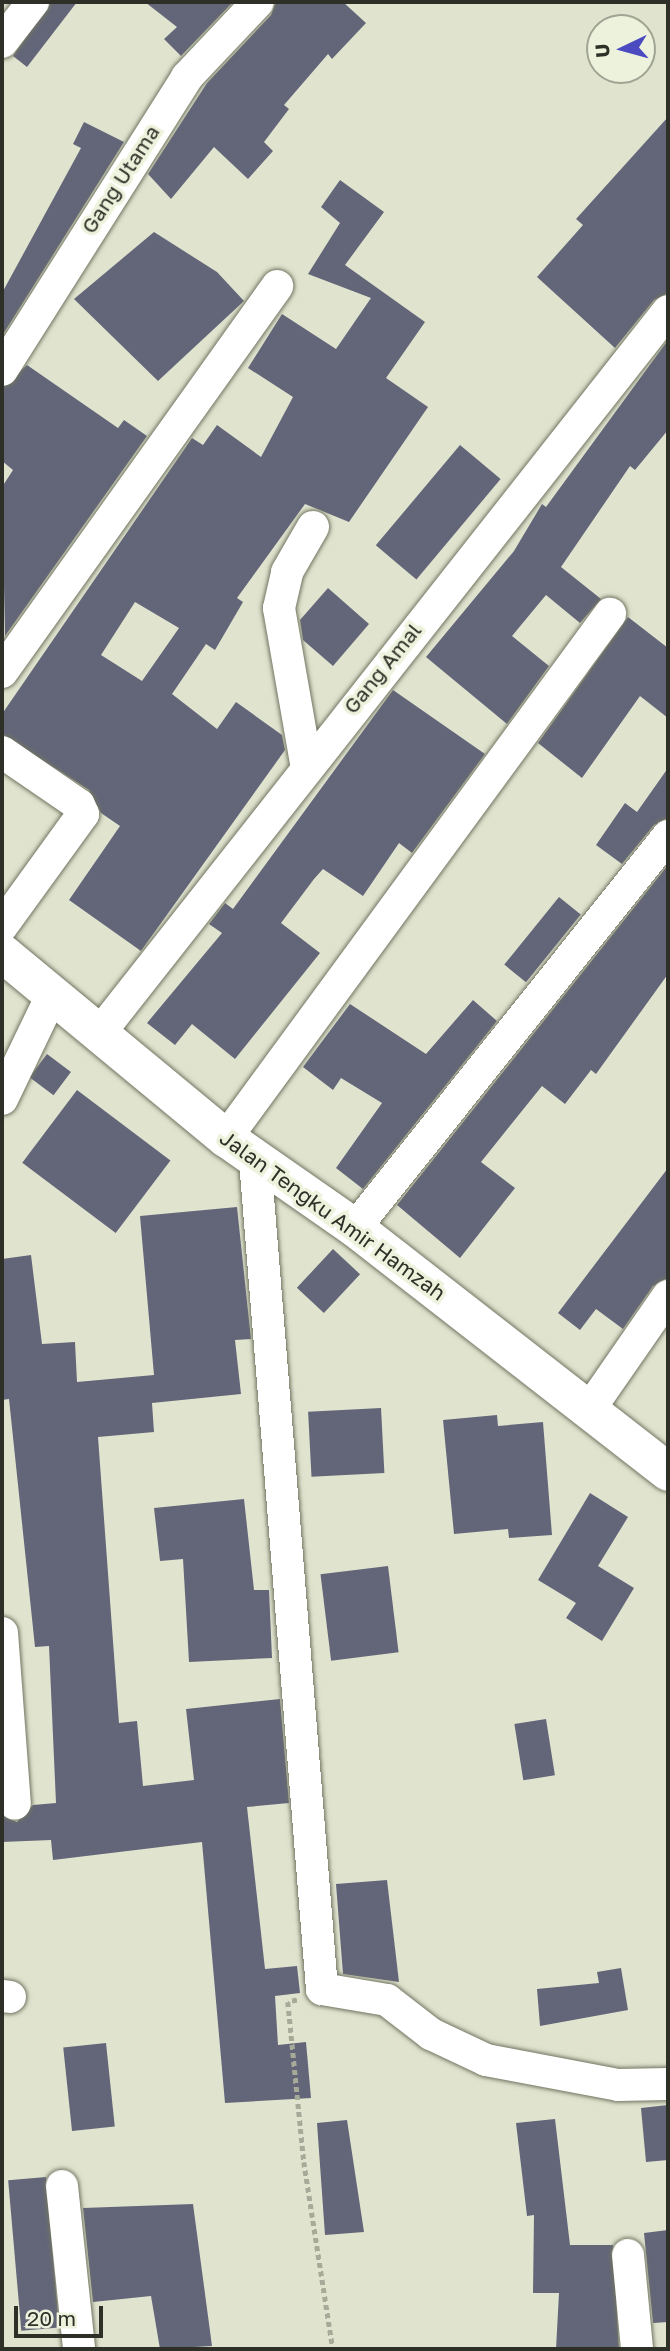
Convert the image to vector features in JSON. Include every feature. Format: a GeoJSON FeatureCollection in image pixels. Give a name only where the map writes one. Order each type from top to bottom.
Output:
{"type":"FeatureCollection","features":[{"type":"Feature","properties":{"kind":"main road","name":"Jalan Tengku Amir Hamzah"},"geometry":{"type":"LineString","coordinates":[[2,953],[102,1030],[240,1149],[355,1228],[668,1472]]}},
{"type":"Feature","properties":{"kind":"street"},"geometry":{"type":"LineString","coordinates":[[2,42],[33,2]]}},
{"type":"Feature","properties":{"kind":"street","name":"Gang Utama"},"geometry":{"type":"LineString","coordinates":[[2,370],[187,77],[258,2]]}},
{"type":"Feature","properties":{"kind":"street"},"geometry":{"type":"LineString","coordinates":[[2,672],[277,286]]}},
{"type":"Feature","properties":{"kind":"street","name":"Gang Amal"},"geometry":{"type":"LineString","coordinates":[[102,1030],[306,763],[668,311]]}},
{"type":"Feature","properties":{"kind":"street"},"geometry":{"type":"LineString","coordinates":[[306,763],[279,608],[288,572],[313,527]]}},
{"type":"Feature","properties":{"kind":"street"},"geometry":{"type":"LineString","coordinates":[[610,614],[240,1149],[322,1989],[387,2000],[431,2034],[486,2060],[618,2085],[668,2084]]}},
{"type":"Feature","properties":{"kind":"street"},"geometry":{"type":"LineString","coordinates":[[2,752],[83,814],[2,926]]}},
{"type":"Feature","properties":{"kind":"street"},"geometry":{"type":"LineString","coordinates":[[355,1228],[668,836]]}},
{"type":"Feature","properties":{"kind":"street"},"geometry":{"type":"LineString","coordinates":[[2,1099],[53,993]]}},
{"type":"Feature","properties":{"kind":"street"},"geometry":{"type":"LineString","coordinates":[[589,1410],[668,1296]]}},
{"type":"Feature","properties":{"kind":"street"},"geometry":{"type":"LineString","coordinates":[[2,1633],[15,1804]]}},
{"type":"Feature","properties":{"kind":"street"},"geometry":{"type":"LineString","coordinates":[[62,2186],[79,2349]]}},
{"type":"Feature","properties":{"kind":"street"},"geometry":{"type":"LineString","coordinates":[[628,2255],[636,2349]]}},
{"type":"Feature","properties":{"kind":"path"},"geometry":{"type":"LineString","coordinates":[[322,1989],[288,2002],[304,2162],[333,2349]]}},
{"type":"Feature","properties":{"kind":"building"},"geometry":{"type":"Polygon","coordinates":[[[51,2],[77,2],[27,67],[13,56],[51,2]]]}},
{"type":"Feature","properties":{"kind":"building"},"geometry":{"type":"Polygon","coordinates":[[[145,2],[233,2],[181,56],[164,39],[177,27],[145,2]]]}},
{"type":"Feature","properties":{"kind":"building"},"geometry":{"type":"Polygon","coordinates":[[[276,2],[343,2],[366,23],[332,59],[328,54],[284,105],[289,109],[264,142],[273,151],[248,179],[214,147],[171,199],[148,174],[207,83],[271,15],[276,2]]]}},
{"type":"Feature","properties":{"kind":"building"},"geometry":{"type":"Polygon","coordinates":[[[668,117],[668,293],[654,300],[615,348],[537,277],[583,225],[576,219],[668,117]]]}},
{"type":"Feature","properties":{"kind":"building"},"geometry":{"type":"Polygon","coordinates":[[[84,122],[124,142],[2,336],[2,293],[81,148],[73,144],[84,122]]]}},
{"type":"Feature","properties":{"kind":"building"},"geometry":{"type":"Polygon","coordinates":[[[340,180],[384,212],[345,265],[425,322],[386,378],[428,407],[349,522],[305,504],[237,598],[243,602],[215,650],[206,644],[172,694],[217,729],[236,702],[282,735],[285,750],[141,951],[69,900],[120,826],[101,813],[89,790],[2,734],[2,714],[192,438],[203,445],[217,425],[261,457],[293,397],[248,368],[282,314],[336,349],[371,298],[308,274],[340,223],[321,207],[340,180]],[[135,602],[101,655],[142,681],[179,628],[135,602]]]}},
{"type":"Feature","properties":{"kind":"building"},"geometry":{"type":"Polygon","coordinates":[[[154,232],[217,272],[244,301],[158,381],[74,299],[154,232]]]}},
{"type":"Feature","properties":{"kind":"building"},"geometry":{"type":"Polygon","coordinates":[[[668,340],[668,430],[635,470],[630,466],[561,567],[601,599],[580,623],[546,595],[512,636],[549,666],[507,724],[426,657],[514,551],[542,504],[546,507],[668,340]]]}},
{"type":"Feature","properties":{"kind":"building"},"geometry":{"type":"Polygon","coordinates":[[[27,365],[118,428],[124,420],[147,436],[5,636],[2,487],[13,470],[2,461],[2,388],[27,365]]]}},
{"type":"Feature","properties":{"kind":"building"},"geometry":{"type":"Polygon","coordinates":[[[460,445],[501,479],[416,579],[376,545],[460,445]]]}},
{"type":"Feature","properties":{"kind":"building"},"geometry":{"type":"Polygon","coordinates":[[[328,588],[369,624],[333,666],[303,640],[300,620],[328,588]]]}},
{"type":"Feature","properties":{"kind":"building"},"geometry":{"type":"Polygon","coordinates":[[[628,617],[668,648],[668,718],[640,696],[582,778],[538,743],[628,617]]]}},
{"type":"Feature","properties":{"kind":"building"},"geometry":{"type":"Polygon","coordinates":[[[393,690],[485,754],[412,853],[399,843],[363,896],[323,869],[314,879],[281,923],[320,953],[235,1059],[192,1024],[175,1045],[147,1023],[222,933],[209,924],[225,903],[233,909],[393,690]]]}},
{"type":"Feature","properties":{"kind":"building"},"geometry":{"type":"Polygon","coordinates":[[[668,768],[668,818],[654,825],[622,864],[596,845],[625,803],[637,812],[668,768]]]}},
{"type":"Feature","properties":{"kind":"building"},"geometry":{"type":"Polygon","coordinates":[[[668,865],[668,974],[596,1074],[591,1070],[565,1104],[542,1086],[481,1162],[515,1188],[460,1258],[397,1205],[668,865]]]}},
{"type":"Feature","properties":{"kind":"building"},"geometry":{"type":"Polygon","coordinates":[[[559,897],[581,915],[526,982],[504,965],[559,897]]]}},
{"type":"Feature","properties":{"kind":"building"},"geometry":{"type":"Polygon","coordinates":[[[473,1000],[497,1021],[363,1189],[336,1168],[382,1103],[341,1078],[333,1090],[303,1067],[350,1004],[426,1054],[473,1000]]]}},
{"type":"Feature","properties":{"kind":"building"},"geometry":{"type":"Polygon","coordinates":[[[47,1054],[71,1072],[54,1095],[30,1077],[47,1054]]]}},
{"type":"Feature","properties":{"kind":"building"},"geometry":{"type":"Polygon","coordinates":[[[77,1090],[170,1160],[116,1233],[22,1163],[77,1090]]]}},
{"type":"Feature","properties":{"kind":"building"},"geometry":{"type":"Polygon","coordinates":[[[668,1168],[668,1278],[653,1286],[623,1329],[596,1309],[580,1330],[558,1313],[668,1168]]]}},
{"type":"Feature","properties":{"kind":"building"},"geometry":{"type":"Polygon","coordinates":[[[237,1207],[251,1339],[235,1340],[241,1394],[152,1403],[154,1432],[98,1437],[119,1723],[137,1721],[143,1786],[194,1780],[186,1709],[280,1699],[289,1803],[247,1807],[265,1969],[297,1966],[300,1993],[275,1996],[278,2045],[306,2042],[311,2098],[225,2103],[202,1842],[53,1860],[51,1840],[2,1842],[2,1816],[17,1822],[33,1805],[56,1803],[49,1646],[35,1647],[9,1399],[2,1400],[2,1259],[31,1255],[42,1344],[75,1342],[77,1382],[154,1375],[140,1216],[237,1207]]]}},
{"type":"Feature","properties":{"kind":"building"},"geometry":{"type":"Polygon","coordinates":[[[333,1249],[360,1274],[324,1313],[297,1288],[333,1249]]]}},
{"type":"Feature","properties":{"kind":"building"},"geometry":{"type":"Polygon","coordinates":[[[381,1408],[384,1473],[312,1477],[308,1412],[381,1408]]]}},
{"type":"Feature","properties":{"kind":"building"},"geometry":{"type":"Polygon","coordinates":[[[497,1415],[498,1426],[543,1422],[552,1535],[509,1538],[508,1529],[454,1534],[443,1420],[497,1415]]]}},
{"type":"Feature","properties":{"kind":"building"},"geometry":{"type":"Polygon","coordinates":[[[590,1493],[628,1517],[598,1566],[634,1588],[602,1641],[566,1618],[576,1603],[538,1580],[590,1493]]]}},
{"type":"Feature","properties":{"kind":"building"},"geometry":{"type":"Polygon","coordinates":[[[244,1499],[254,1590],[269,1590],[272,1658],[189,1662],[183,1559],[160,1561],[154,1508],[244,1499]]]}},
{"type":"Feature","properties":{"kind":"building"},"geometry":{"type":"Polygon","coordinates":[[[388,1566],[399,1652],[331,1661],[321,1574],[388,1566]]]}},
{"type":"Feature","properties":{"kind":"building"},"geometry":{"type":"Polygon","coordinates":[[[546,1719],[555,1775],[523,1780],[514,1724],[546,1719]]]}},
{"type":"Feature","properties":{"kind":"building"},"geometry":{"type":"Polygon","coordinates":[[[387,1880],[399,1982],[343,1974],[336,1884],[387,1880]]]}},
{"type":"Feature","properties":{"kind":"building"},"geometry":{"type":"Polygon","coordinates":[[[621,1968],[628,2010],[540,2026],[537,1989],[599,1983],[597,1972],[621,1968]]]}},
{"type":"Feature","properties":{"kind":"building"},"geometry":{"type":"Polygon","coordinates":[[[106,2043],[115,2127],[72,2131],[63,2047],[106,2043]]]}},
{"type":"Feature","properties":{"kind":"building"},"geometry":{"type":"Polygon","coordinates":[[[668,2105],[668,2160],[646,2162],[641,2108],[668,2105]]]}},
{"type":"Feature","properties":{"kind":"building"},"geometry":{"type":"Polygon","coordinates":[[[555,2119],[570,2245],[613,2245],[619,2349],[556,2349],[559,2293],[533,2293],[534,2215],[527,2216],[516,2123],[555,2119]]]}},
{"type":"Feature","properties":{"kind":"building"},"geometry":{"type":"Polygon","coordinates":[[[347,2120],[364,2232],[325,2235],[317,2123],[347,2120]]]}},
{"type":"Feature","properties":{"kind":"building"},"geometry":{"type":"Polygon","coordinates":[[[46,2177],[59,2327],[21,2331],[8,2180],[46,2177]]]}},
{"type":"Feature","properties":{"kind":"building"},"geometry":{"type":"Polygon","coordinates":[[[193,2204],[212,2346],[160,2349],[151,2296],[93,2302],[83,2208],[193,2204]]]}},
{"type":"Feature","properties":{"kind":"building"},"geometry":{"type":"Polygon","coordinates":[[[668,2230],[668,2322],[653,2323],[644,2233],[668,2230]]]}}]}
